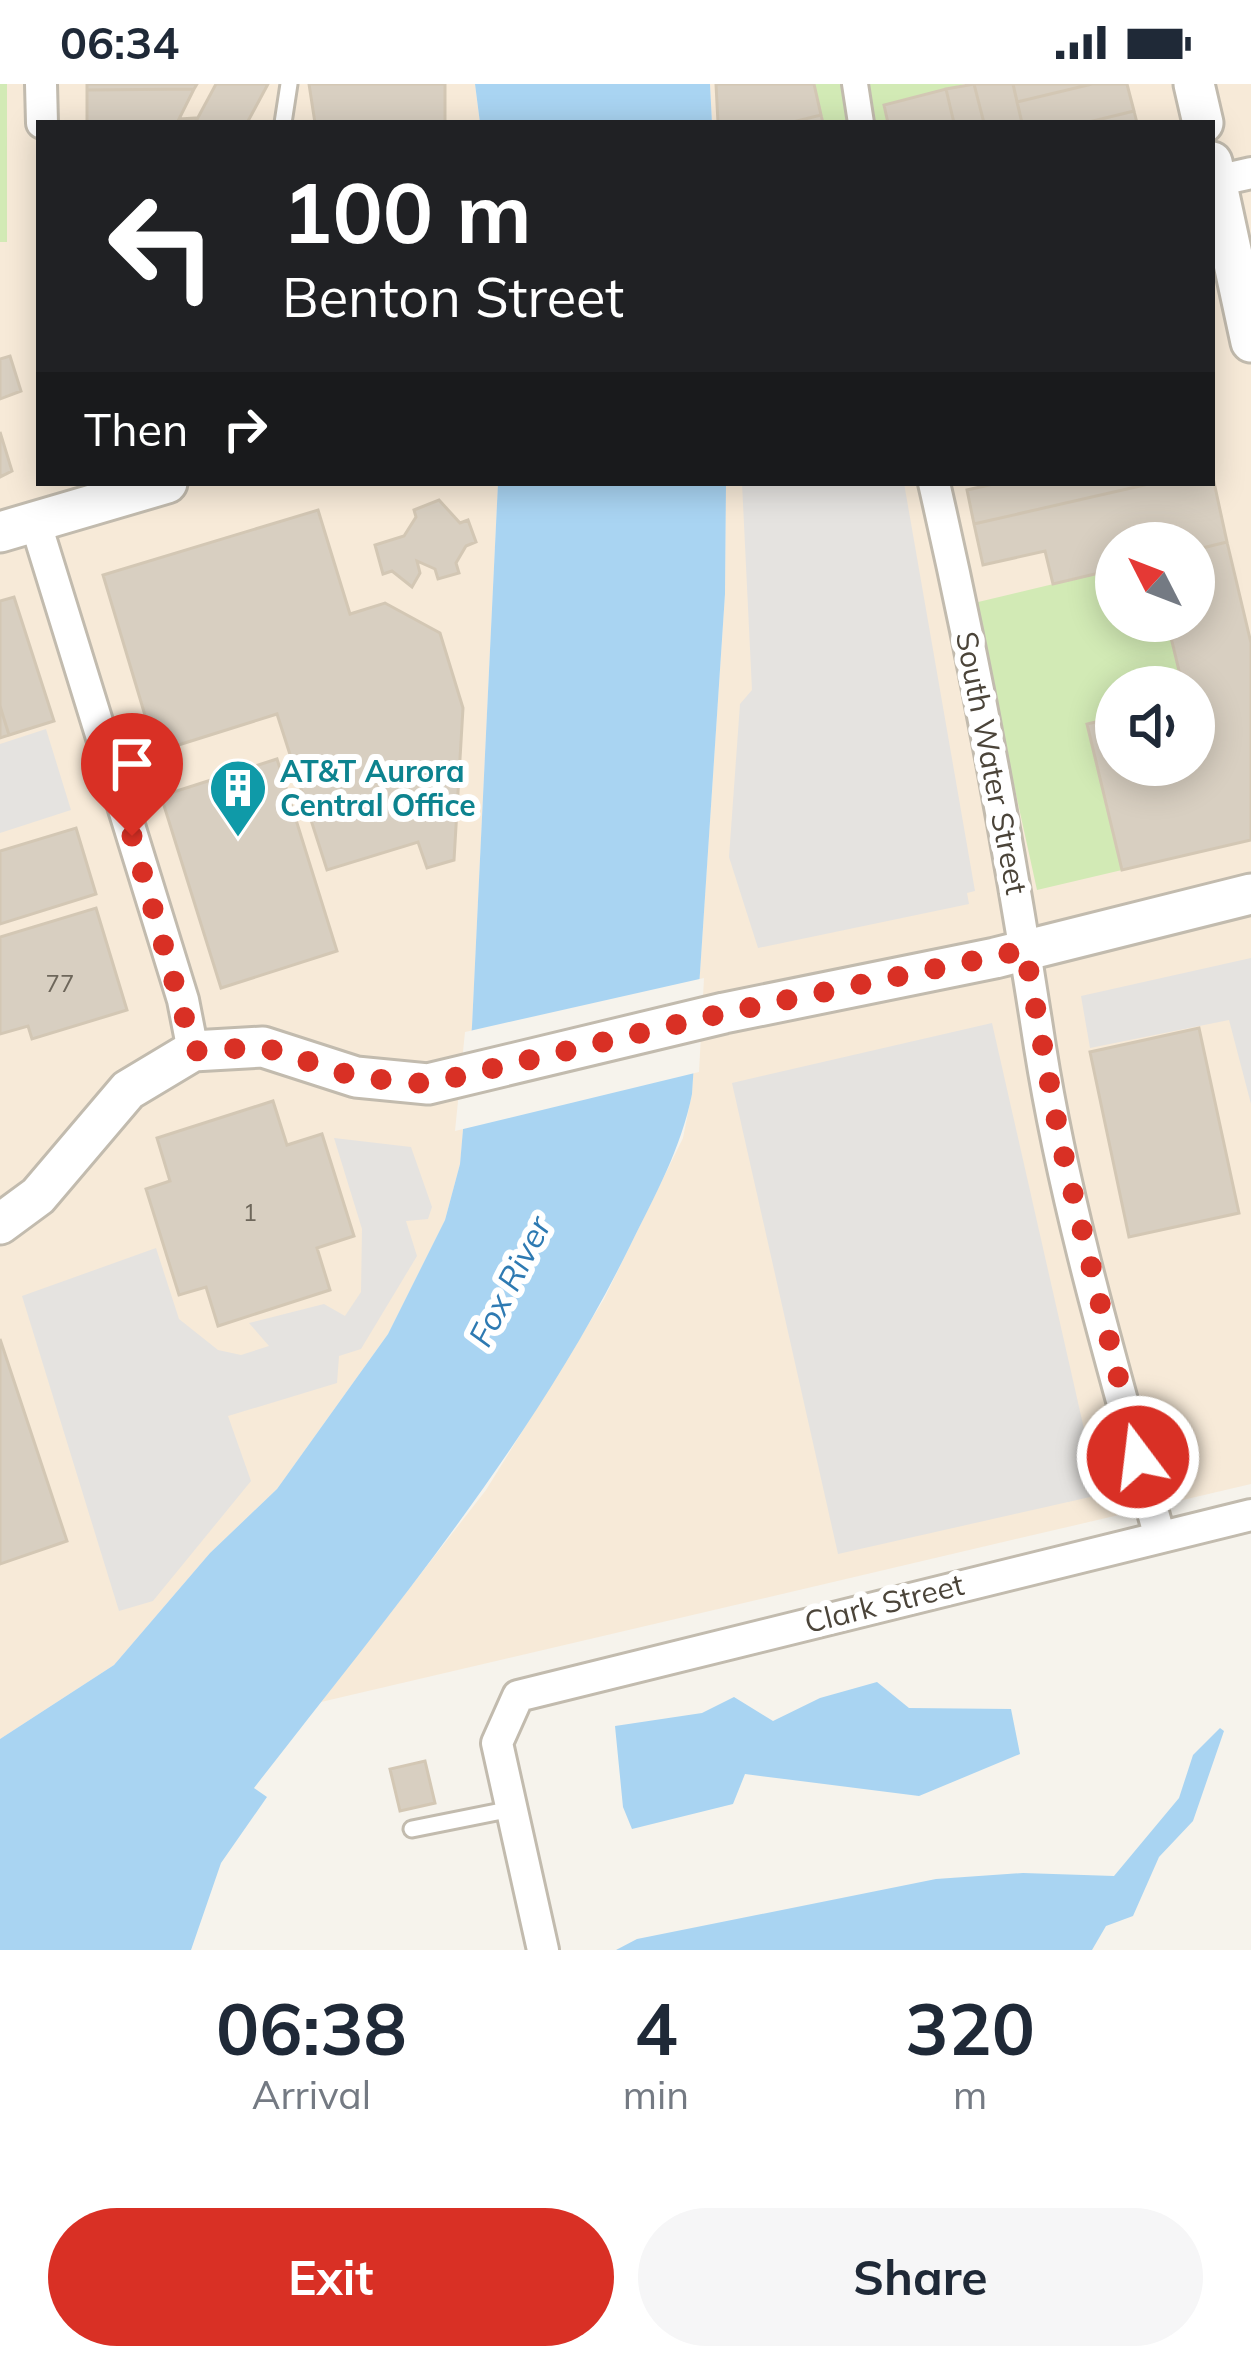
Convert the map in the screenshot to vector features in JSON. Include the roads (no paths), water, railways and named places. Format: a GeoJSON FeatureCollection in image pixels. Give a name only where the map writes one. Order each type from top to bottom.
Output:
{"type":"FeatureCollection","features":[{"type":"Feature","properties":{"kind":"street"},"geometry":{"type":"LineString","coordinates":[[41,84],[42,120]]}},
{"type":"Feature","properties":{"kind":"street"},"geometry":{"type":"LineString","coordinates":[[855,84],[861,120]]}},
{"type":"Feature","properties":{"kind":"street"},"geometry":{"type":"LineString","coordinates":[[1194,84],[1202,120]]}},
{"type":"Feature","properties":{"kind":"street"},"geometry":{"type":"LineString","coordinates":[[1223,174],[1251,342]]}},
{"type":"Feature","properties":{"kind":"street"},"geometry":{"type":"LineString","coordinates":[[145,486],[102,492],[18,526],[183,1000],[194,1051]]}},
{"type":"Feature","properties":{"kind":"street","name":"South Water Street"},"geometry":{"type":"LineString","coordinates":[[935,486],[974,657],[1085,1252],[1159,1534]]}},
{"type":"Feature","properties":{"kind":"street"},"geometry":{"type":"LineString","coordinates":[[0,1224],[38,1196],[128,1090],[194,1051],[263,1047],[356,1077],[428,1084],[724,1013],[1025,950],[1251,894]]}},
{"type":"Feature","properties":{"kind":"street","name":"Clark Street"},"geometry":{"type":"LineString","coordinates":[[512,1809],[497,1743],[518,1696],[1159,1534],[1251,1515]]}},
{"type":"Feature","properties":{"kind":"street"},"geometry":{"type":"LineString","coordinates":[[512,1809],[543,1950]]}},
{"type":"Feature","properties":{"kind":"lane"},"geometry":{"type":"LineString","coordinates":[[283,120],[289,84]]}},
{"type":"Feature","properties":{"kind":"lane"},"geometry":{"type":"LineString","coordinates":[[412,1829],[512,1809]]}},
{"type":"Feature","properties":{"kind":"water"},"geometry":{"type":"Polygon","coordinates":[[[475,84],[710,84],[712,120],[480,120],[475,84]]]}},
{"type":"Feature","properties":{"kind":"water","name":"Fox River"},"geometry":{"type":"Polygon","coordinates":[[[498,486],[726,486],[725,594],[692,1094],[666,1172],[630,1246],[549,1390],[504,1459],[254,1788],[267,1797],[221,1863],[191,1950],[0,1950],[0,1739],[114,1665],[210,1553],[277,1489],[388,1334],[445,1220],[460,1164],[472,1026],[498,486]]]}},
{"type":"Feature","properties":{"kind":"water"},"geometry":{"type":"Polygon","coordinates":[[[877,1682],[909,1708],[1011,1709],[1020,1754],[919,1796],[745,1774],[733,1804],[632,1829],[623,1807],[615,1726],[702,1713],[734,1697],[773,1721],[820,1698],[877,1682]]]}},
{"type":"Feature","properties":{"kind":"water"},"geometry":{"type":"Polygon","coordinates":[[[1220,1728],[1224,1731],[1193,1821],[1159,1857],[1133,1916],[1106,1926],[1092,1950],[616,1950],[637,1939],[936,1879],[1023,1873],[1114,1876],[1179,1798],[1193,1755],[1220,1728]]]}},
{"type":"Feature","properties":{"kind":"place","name":"AT&T Aurora Central Office"},"geometry":{"type":"Point","coordinates":[238,839]}}]}
